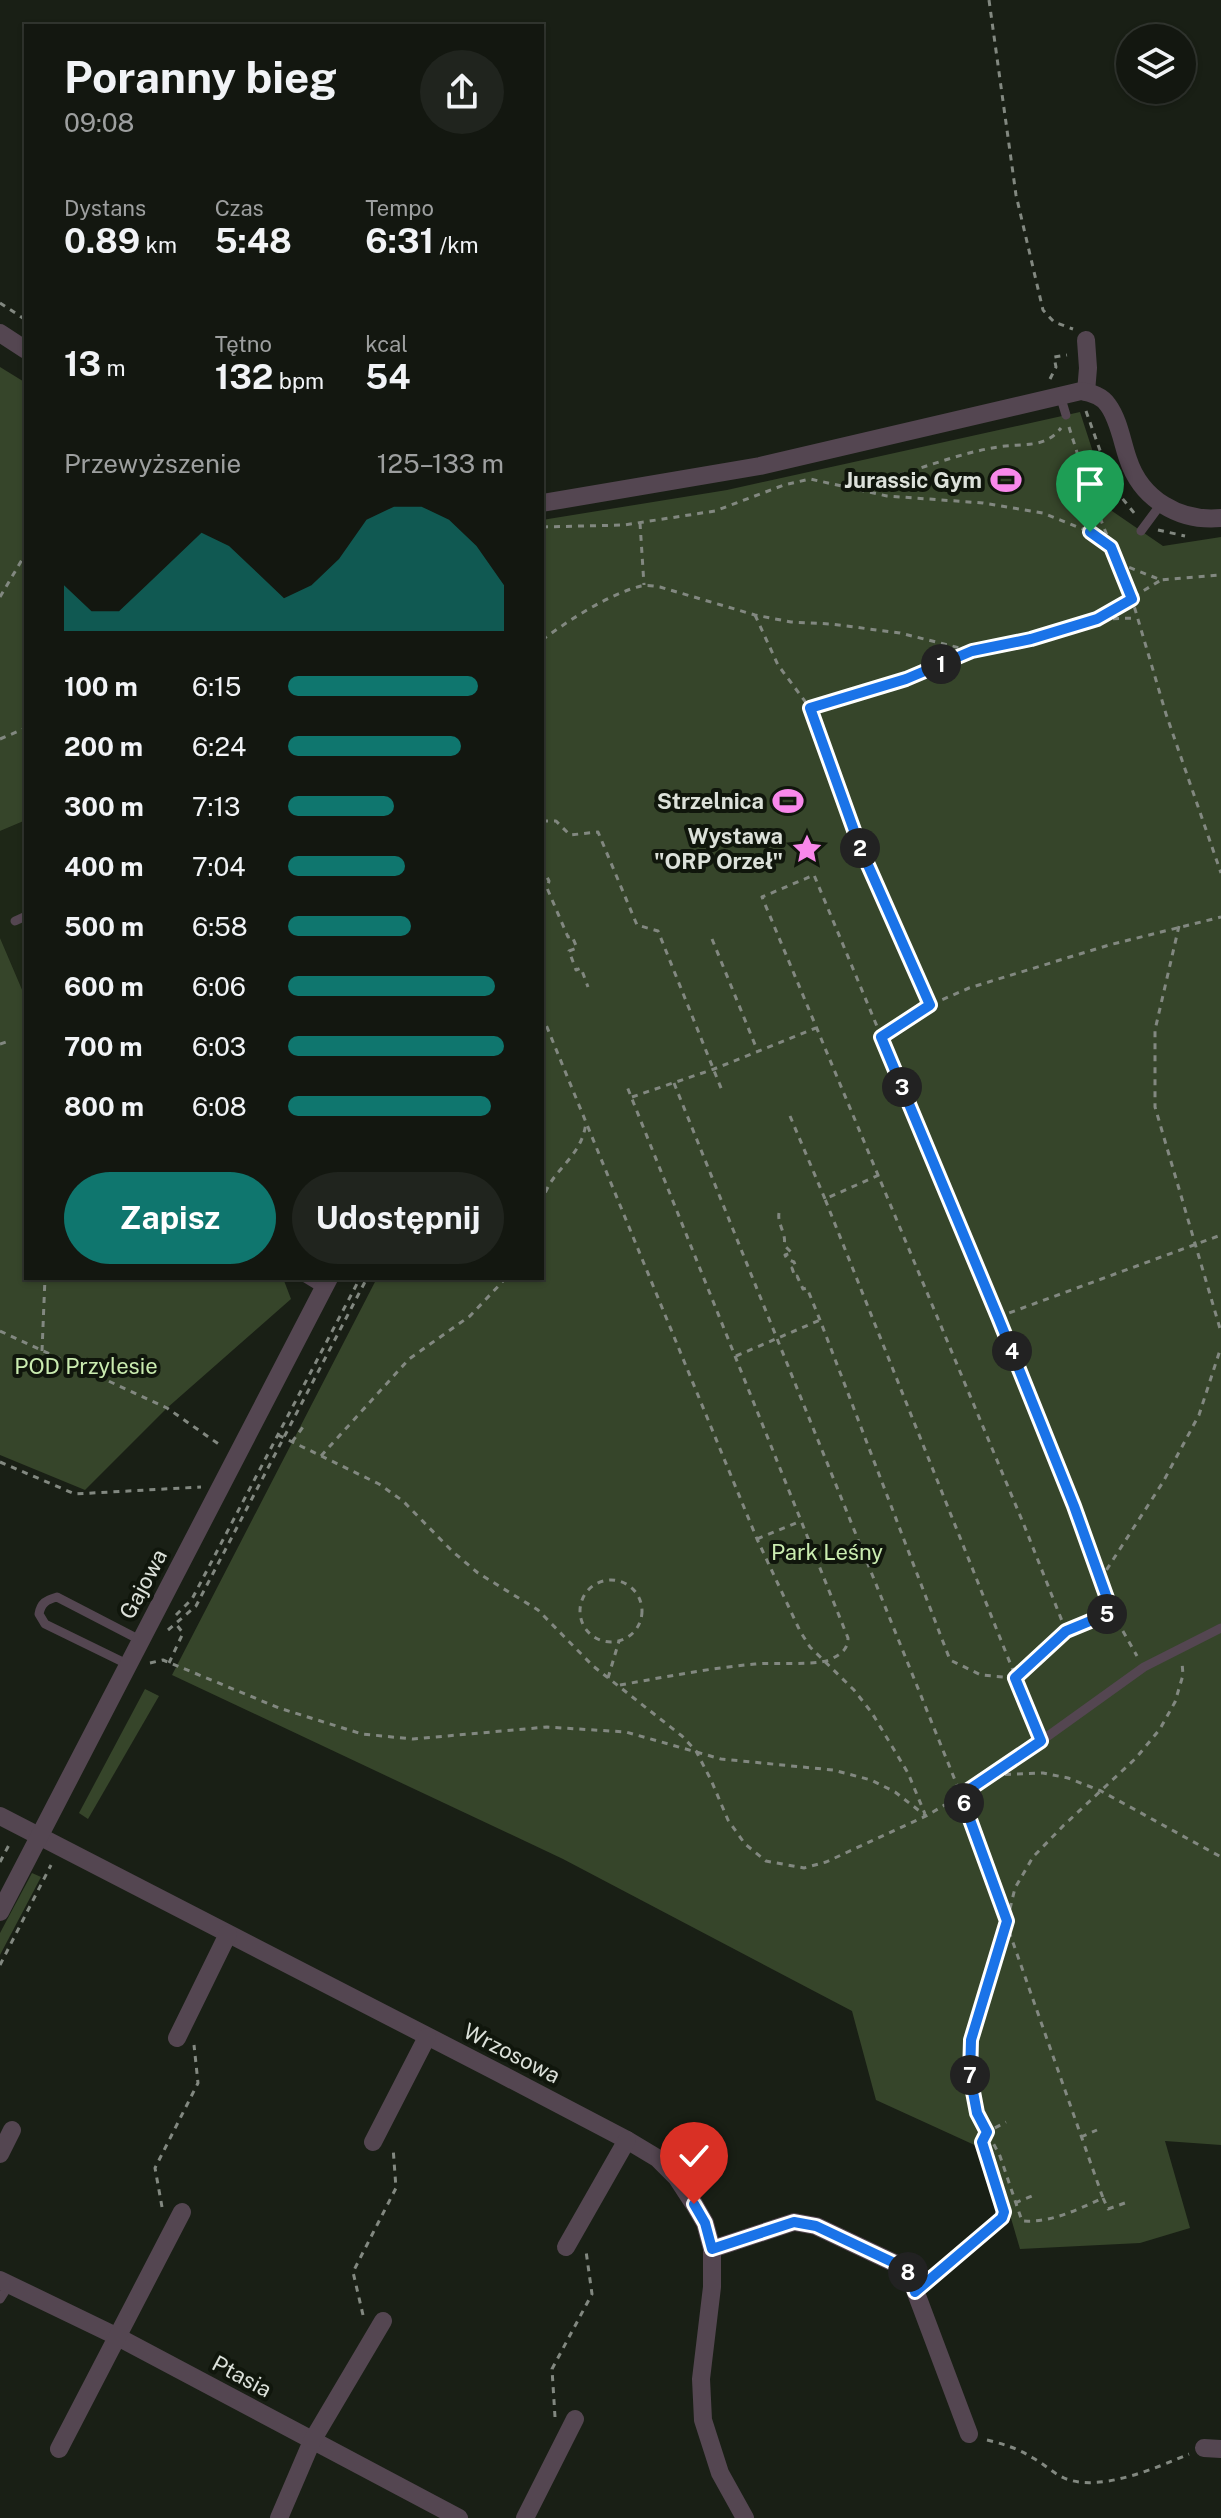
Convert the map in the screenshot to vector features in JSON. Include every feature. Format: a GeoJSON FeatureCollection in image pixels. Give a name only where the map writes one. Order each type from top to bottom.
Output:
{"type":"FeatureCollection","features":[{"type":"Feature","properties":{"kind":"street"},"geometry":{"type":"LineString","coordinates":[[0,333],[24,349]]}},
{"type":"Feature","properties":{"kind":"street"},"geometry":{"type":"LineString","coordinates":[[1086,340],[1086,392]]}},
{"type":"Feature","properties":{"kind":"street"},"geometry":{"type":"LineString","coordinates":[[544,503],[760,466],[972,418],[1064,407],[1086,392]]}},
{"type":"Feature","properties":{"kind":"street"},"geometry":{"type":"LineString","coordinates":[[1086,392],[1103,399],[1111,408],[1136,477],[1146,491],[1161,504],[1193,518],[1221,518]]}},
{"type":"Feature","properties":{"kind":"street","name":"Gajowa"},"geometry":{"type":"LineString","coordinates":[[0,1912],[134,1664],[140,1640],[326,1284]]}},
{"type":"Feature","properties":{"kind":"street","name":"Wrzosowa"},"geometry":{"type":"LineString","coordinates":[[0,1816],[657,2158],[677,2178],[705,2223],[712,2249],[712,2287],[701,2379],[703,2420],[720,2473],[745,2518]]}},
{"type":"Feature","properties":{"kind":"street"},"geometry":{"type":"LineString","coordinates":[[177,2038],[228,1934]]}},
{"type":"Feature","properties":{"kind":"street"},"geometry":{"type":"LineString","coordinates":[[373,2142],[427,2037]]}},
{"type":"Feature","properties":{"kind":"street"},"geometry":{"type":"LineString","coordinates":[[0,2154],[12,2130]]}},
{"type":"Feature","properties":{"kind":"street"},"geometry":{"type":"LineString","coordinates":[[566,2247],[627,2140]]}},
{"type":"Feature","properties":{"kind":"street"},"geometry":{"type":"LineString","coordinates":[[59,2449],[182,2212]]}},
{"type":"Feature","properties":{"kind":"street"},"geometry":{"type":"LineString","coordinates":[[712,2249],[794,2222],[816,2226],[907,2269],[969,2434]]}},
{"type":"Feature","properties":{"kind":"street","name":"Ptasia"},"geometry":{"type":"LineString","coordinates":[[3,2288],[116,2336],[459,2518]]}},
{"type":"Feature","properties":{"kind":"street"},"geometry":{"type":"LineString","coordinates":[[279,2518],[312,2441],[383,2321]]}},
{"type":"Feature","properties":{"kind":"street"},"geometry":{"type":"LineString","coordinates":[[525,2518],[575,2419]]}},
{"type":"Feature","properties":{"kind":"lane"},"geometry":{"type":"LineString","coordinates":[[1144,527],[1161,504]]}},
{"type":"Feature","properties":{"kind":"lane"},"geometry":{"type":"LineString","coordinates":[[15,921],[24,917]]}},
{"type":"Feature","properties":{"kind":"lane"},"geometry":{"type":"LineString","coordinates":[[134,1664],[45,1624],[39,1614],[40,1607],[47,1600],[57,1597],[140,1640]]}},
{"type":"Feature","properties":{"kind":"lane"},"geometry":{"type":"LineString","coordinates":[[1041,1741],[1144,1667],[1221,1628]]}},
{"type":"Feature","properties":{"kind":"path"},"geometry":{"type":"LineString","coordinates":[[989,0],[1016,195],[1043,310],[1054,322],[1078,331],[1086,340]]}},
{"type":"Feature","properties":{"kind":"path"},"geometry":{"type":"LineString","coordinates":[[0,303],[24,319]]}},
{"type":"Feature","properties":{"kind":"path"},"geometry":{"type":"LineString","coordinates":[[1064,407],[1079,407],[1086,411],[1113,487],[1144,527],[1186,536]]}},
{"type":"Feature","properties":{"kind":"path"},"geometry":{"type":"LineString","coordinates":[[848,486],[884,481],[985,449],[1045,442],[1055,436],[1067,420],[1088,487],[1132,599],[1221,873]]}},
{"type":"Feature","properties":{"kind":"path"},"geometry":{"type":"LineString","coordinates":[[544,527],[613,526],[715,511],[784,485],[810,479],[887,496],[983,503],[1043,513],[1090,532],[1111,547]]}},
{"type":"Feature","properties":{"kind":"path"},"geometry":{"type":"LineString","coordinates":[[640,523],[644,585]]}},
{"type":"Feature","properties":{"kind":"path"},"geometry":{"type":"LineString","coordinates":[[0,597],[24,556]]}},
{"type":"Feature","properties":{"kind":"path"},"geometry":{"type":"LineString","coordinates":[[1118,563],[1161,580],[1221,575]]}},
{"type":"Feature","properties":{"kind":"path"},"geometry":{"type":"LineString","coordinates":[[810,708],[906,679],[972,651],[1031,639],[1097,619],[1161,580]]}},
{"type":"Feature","properties":{"kind":"path"},"geometry":{"type":"LineString","coordinates":[[544,639],[610,598],[644,585],[755,615],[791,622],[900,633],[972,651]]}},
{"type":"Feature","properties":{"kind":"path"},"geometry":{"type":"LineString","coordinates":[[755,615],[778,665],[810,708],[860,847],[930,1005]]}},
{"type":"Feature","properties":{"kind":"path"},"geometry":{"type":"LineString","coordinates":[[1097,619],[1137,618]]}},
{"type":"Feature","properties":{"kind":"path"},"geometry":{"type":"LineString","coordinates":[[0,739],[24,729]]}},
{"type":"Feature","properties":{"kind":"path"},"geometry":{"type":"LineString","coordinates":[[544,821],[556,821],[570,835],[598,832],[637,925],[658,931],[723,1093]]}},
{"type":"Feature","properties":{"kind":"path"},"geometry":{"type":"LineString","coordinates":[[544,871],[549,881],[547,888],[568,937],[572,936],[577,948],[569,951],[576,970],[581,968],[588,987]]}},
{"type":"Feature","properties":{"kind":"path"},"geometry":{"type":"LineString","coordinates":[[1066,1631],[762,897],[814,875],[998,1317],[1074,1506],[1112,1612],[1144,1667]]}},
{"type":"Feature","properties":{"kind":"path"},"geometry":{"type":"LineString","coordinates":[[881,1037],[930,1005],[969,988],[1109,945],[1221,917]]}},
{"type":"Feature","properties":{"kind":"path"},"geometry":{"type":"LineString","coordinates":[[1179,926],[1155,1030],[1155,1107],[1221,1332]]}},
{"type":"Feature","properties":{"kind":"path"},"geometry":{"type":"LineString","coordinates":[[712,939],[758,1052]]}},
{"type":"Feature","properties":{"kind":"path"},"geometry":{"type":"LineString","coordinates":[[544,1020],[757,1539],[800,1631],[810,1647],[872,1713],[908,1773],[926,1816]]}},
{"type":"Feature","properties":{"kind":"path"},"geometry":{"type":"LineString","coordinates":[[632,1097],[714,1069],[816,1028]]}},
{"type":"Feature","properties":{"kind":"path"},"geometry":{"type":"LineString","coordinates":[[0,1044],[6,1042]]}},
{"type":"Feature","properties":{"kind":"path"},"geometry":{"type":"LineString","coordinates":[[674,1083],[961,1795],[1103,2198],[1108,2209],[1125,2203]]}},
{"type":"Feature","properties":{"kind":"path"},"geometry":{"type":"LineString","coordinates":[[619,1686],[757,1663],[826,1661],[848,1646],[848,1638],[626,1084]]}},
{"type":"Feature","properties":{"kind":"path"},"geometry":{"type":"LineString","coordinates":[[278,1435],[379,1484],[403,1501],[478,1573],[538,1610],[565,1640],[696,1751],[728,1820],[745,1844],[766,1861],[804,1868],[826,1862],[926,1816],[992,1776],[1041,1741],[790,1116]]}},
{"type":"Feature","properties":{"kind":"path"},"geometry":{"type":"LineString","coordinates":[[544,1191],[582,1142],[586,1118]]}},
{"type":"Feature","properties":{"kind":"path"},"geometry":{"type":"LineString","coordinates":[[825,1199],[879,1175]]}},
{"type":"Feature","properties":{"kind":"path"},"geometry":{"type":"LineString","coordinates":[[779,1213],[784,1245],[792,1253],[785,1255],[794,1262],[795,1277],[803,1289],[807,1288],[950,1660],[981,1675],[1015,1678],[1066,1631],[1112,1612]]}},
{"type":"Feature","properties":{"kind":"path"},"geometry":{"type":"LineString","coordinates":[[998,1317],[1221,1235]]}},
{"type":"Feature","properties":{"kind":"path"},"geometry":{"type":"LineString","coordinates":[[42,1351],[45,1280]]}},
{"type":"Feature","properties":{"kind":"path"},"geometry":{"type":"LineString","coordinates":[[169,1663],[183,1633],[173,1618],[192,1599],[359,1280]]}},
{"type":"Feature","properties":{"kind":"path"},"geometry":{"type":"LineString","coordinates":[[164,1634],[196,1606],[366,1280]]}},
{"type":"Feature","properties":{"kind":"path"},"geometry":{"type":"LineString","coordinates":[[321,1456],[409,1359],[470,1316],[504,1280]]}},
{"type":"Feature","properties":{"kind":"path"},"geometry":{"type":"LineString","coordinates":[[736,1356],[820,1320]]}},
{"type":"Feature","properties":{"kind":"path"},"geometry":{"type":"LineString","coordinates":[[0,1331],[167,1408],[236,1456]]}},
{"type":"Feature","properties":{"kind":"path"},"geometry":{"type":"LineString","coordinates":[[1100,1580],[1163,1482],[1199,1415],[1221,1347]]}},
{"type":"Feature","properties":{"kind":"path"},"geometry":{"type":"LineString","coordinates":[[292,1442],[303,1427]]}},
{"type":"Feature","properties":{"kind":"path"},"geometry":{"type":"LineString","coordinates":[[0,1462],[75,1494],[221,1486]]}},
{"type":"Feature","properties":{"kind":"path"},"geometry":{"type":"LineString","coordinates":[[757,1539],[801,1521]]}},
{"type":"Feature","properties":{"kind":"path"},"geometry":{"type":"LineString","coordinates":[[608,1678],[619,1641],[635,1630],[642,1612],[641,1603],[631,1586],[623,1582],[603,1581],[593,1585],[586,1593],[580,1613],[589,1632],[598,1638],[619,1641]]}},
{"type":"Feature","properties":{"kind":"path"},"geometry":{"type":"LineString","coordinates":[[1103,2198],[1059,2217],[1036,2222],[1022,2221],[1000,2156],[977,2113],[970,2076],[971,2040],[1015,1888],[1033,1857],[1136,1758],[1160,1729],[1175,1702],[1183,1675],[1182,1647]]}},
{"type":"Feature","properties":{"kind":"path"},"geometry":{"type":"LineString","coordinates":[[134,1664],[163,1660],[279,1708],[362,1734],[413,1739],[547,1727],[626,1732],[721,1759],[833,1770],[871,1780],[895,1792],[926,1816]]}},
{"type":"Feature","properties":{"kind":"path"},"geometry":{"type":"LineString","coordinates":[[992,1776],[1043,1773],[1068,1778],[1101,1791],[1221,1857]]}},
{"type":"Feature","properties":{"kind":"path"},"geometry":{"type":"LineString","coordinates":[[0,1965],[55,1857]]}},
{"type":"Feature","properties":{"kind":"path"},"geometry":{"type":"LineString","coordinates":[[167,2238],[155,2168],[198,2083],[190,2014]]}},
{"type":"Feature","properties":{"kind":"path"},"geometry":{"type":"LineString","coordinates":[[915,2292],[1002,2218],[1004,2212],[982,2142],[987,2132],[1006,2122]]}},
{"type":"Feature","properties":{"kind":"path"},"geometry":{"type":"LineString","coordinates":[[1081,2137],[1097,2130]]}},
{"type":"Feature","properties":{"kind":"path"},"geometry":{"type":"LineString","coordinates":[[363,2316],[353,2272],[396,2188],[392,2141]]}},
{"type":"Feature","properties":{"kind":"path"},"geometry":{"type":"LineString","coordinates":[[1015,2203],[1032,2196]]}},
{"type":"Feature","properties":{"kind":"path"},"geometry":{"type":"LineString","coordinates":[[558,2453],[552,2369],[592,2294],[582,2220]]}},
{"type":"Feature","properties":{"kind":"path"},"geometry":{"type":"LineString","coordinates":[[969,2434],[1016,2448],[1065,2478],[1094,2483],[1212,2449]]}},
{"type":"Feature","properties":{"kind":"shaded area"},"geometry":{"type":"Polygon","coordinates":[[[24,821],[24,994],[0,938],[0,831],[24,821]]]}},
{"type":"Feature","properties":{"kind":"green space"},"geometry":{"type":"Polygon","coordinates":[[[0,367],[24,382],[24,821],[0,831],[0,367]]]}},
{"type":"Feature","properties":{"kind":"green space","name":"Park Leśny"},"geometry":{"type":"Polygon","coordinates":[[[1080,412],[1112,511],[1163,546],[1221,537],[1221,2145],[1165,2141],[1190,2228],[1140,2243],[1020,2249],[992,2153],[876,2100],[852,2011],[563,1859],[172,1675],[376,1280],[544,1280],[544,520],[727,490],[1080,412]]]}},
{"type":"Feature","properties":{"kind":"green space","name":"POD Przylesie"},"geometry":{"type":"Polygon","coordinates":[[[0,938],[24,994],[24,1280],[284,1280],[291,1299],[167,1408],[85,1490],[0,1455],[0,938]]]}},
{"type":"Feature","properties":{"kind":"green space"},"geometry":{"type":"Polygon","coordinates":[[[145,1689],[159,1696],[88,1819],[79,1813],[145,1689]]]}},
{"type":"Feature","properties":{"kind":"green space"},"geometry":{"type":"Polygon","coordinates":[[[32,1873],[41,1877],[0,1955],[0,1933],[32,1873]]]}},
{"type":"Feature","properties":{"kind":"place","name":"Jurassic Gym"},"geometry":{"type":"Point","coordinates":[1006,480]}},
{"type":"Feature","properties":{"kind":"place","name":"Strzelnica"},"geometry":{"type":"Point","coordinates":[788,801]}},
{"type":"Feature","properties":{"kind":"place","name":"Wystawa \"ORP Orzeł\""},"geometry":{"type":"Point","coordinates":[807,849]}},
{"type":"Feature","properties":{"kind":"route"},"geometry":{"type":"LineString","coordinates":[[694,2204],[705,2223],[712,2249],[794,2222],[816,2226],[907,2269],[915,2292],[1002,2218],[1004,2212],[982,2142],[987,2132],[977,2113],[970,2076],[971,2040],[1007,1921],[961,1795],[1041,1741],[1015,1678],[1066,1631],[1112,1612],[1074,1506],[881,1037],[930,1005],[860,847],[810,708],[906,679],[972,651],[1031,639],[1097,619],[1132,599],[1111,547],[1090,532]]}}]}
